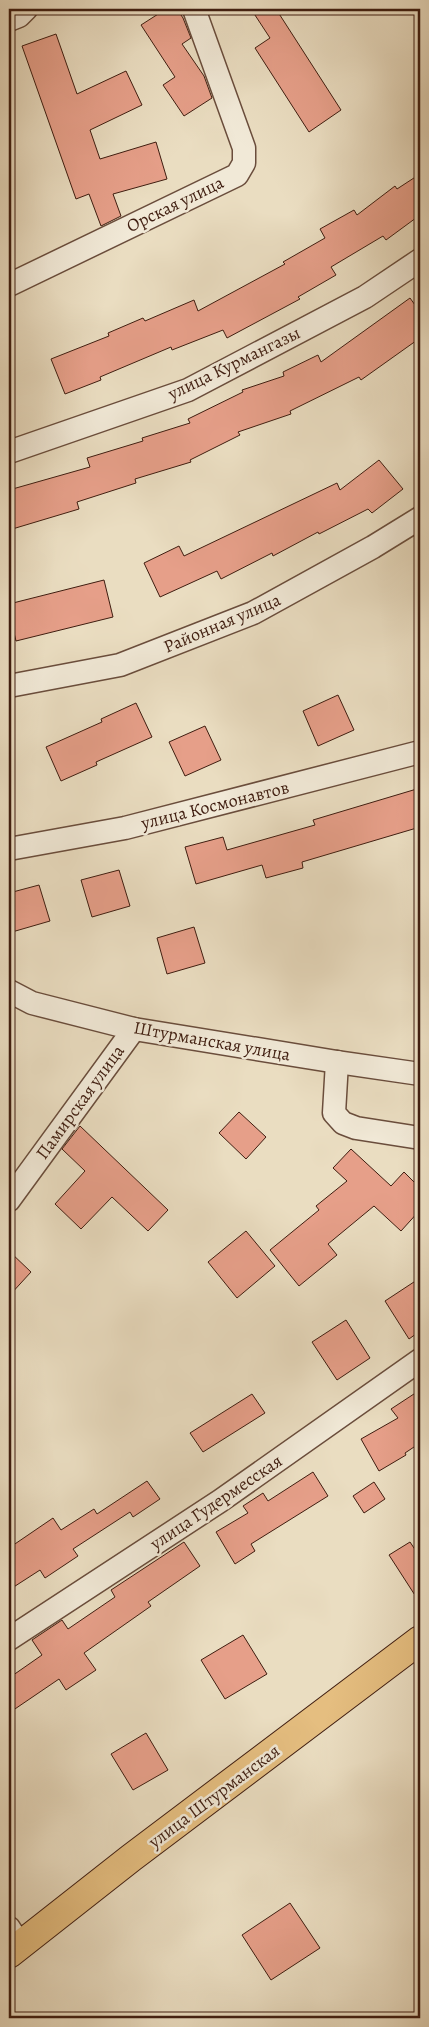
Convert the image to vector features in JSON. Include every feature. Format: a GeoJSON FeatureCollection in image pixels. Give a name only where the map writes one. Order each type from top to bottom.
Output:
{"type":"FeatureCollection","features":[{"type":"Feature","properties":{"kind":"main road","name":"улица Штурманская"},"geometry":{"type":"LineString","coordinates":[[13,1942],[131,1858],[420,1640]]}},
{"type":"Feature","properties":{"kind":"street"},"geometry":{"type":"LineString","coordinates":[[9,20],[19,16],[26,9]]}},
{"type":"Feature","properties":{"kind":"street","name":"Орская улица"},"geometry":{"type":"LineString","coordinates":[[9,285],[237,175],[244,163],[244,148],[194,9]]}},
{"type":"Feature","properties":{"kind":"street","name":"улица Курмангазы"},"geometry":{"type":"LineString","coordinates":[[9,452],[188,390],[365,297],[420,260]]}},
{"type":"Feature","properties":{"kind":"street","name":"Районная улица"},"geometry":{"type":"LineString","coordinates":[[9,686],[120,665],[253,614],[373,547],[420,518]]}},
{"type":"Feature","properties":{"kind":"street","name":"улица Космонавтов"},"geometry":{"type":"LineString","coordinates":[[9,849],[125,828],[420,752]]}},
{"type":"Feature","properties":{"kind":"street","name":"Штурманская улица"},"geometry":{"type":"LineString","coordinates":[[9,991],[32,1003],[134,1029],[420,1074]]}},
{"type":"Feature","properties":{"kind":"street","name":"Памирская улица"},"geometry":{"type":"LineString","coordinates":[[9,1200],[134,1029]]}},
{"type":"Feature","properties":{"kind":"street"},"geometry":{"type":"LineString","coordinates":[[337,1062],[334,1113],[343,1123],[356,1128],[420,1138]]}},
{"type":"Feature","properties":{"kind":"street","name":"улица Гудермесская"},"geometry":{"type":"LineString","coordinates":[[9,1639],[220,1501],[420,1360]]}},
{"type":"Feature","properties":{"kind":"building"},"geometry":{"type":"Polygon","coordinates":[[[166,9],[177,9],[183,18],[191,38],[182,44],[204,76],[212,98],[184,116],[163,85],[175,77],[141,25],[166,9]]]}},
{"type":"Feature","properties":{"kind":"building"},"geometry":{"type":"Polygon","coordinates":[[[251,9],[276,9],[341,110],[309,132],[255,48],[270,38],[251,9]]]}},
{"type":"Feature","properties":{"kind":"building"},"geometry":{"type":"Polygon","coordinates":[[[56,34],[77,94],[126,71],[142,105],[90,130],[100,159],[156,142],[167,179],[113,194],[121,216],[101,226],[89,194],[76,199],[22,46],[56,34]]]}},
{"type":"Feature","properties":{"kind":"building"},"geometry":{"type":"Polygon","coordinates":[[[420,174],[420,215],[386,240],[383,236],[331,267],[336,275],[298,297],[300,299],[227,338],[223,330],[172,350],[171,347],[100,377],[101,380],[65,394],[51,359],[109,336],[108,333],[143,318],[145,321],[194,300],[198,311],[285,264],[283,262],[325,238],[320,229],[354,210],[357,215],[395,186],[397,189],[420,174]]]}},
{"type":"Feature","properties":{"kind":"building"},"geometry":{"type":"Polygon","coordinates":[[[410,298],[420,312],[420,338],[361,380],[359,377],[290,411],[291,414],[238,432],[240,435],[190,460],[191,462],[135,479],[136,483],[77,502],[79,509],[9,530],[9,490],[90,467],[87,458],[143,441],[142,438],[190,423],[188,419],[243,392],[242,390],[284,376],[283,372],[318,355],[321,362],[410,298]]]}},
{"type":"Feature","properties":{"kind":"building"},"geometry":{"type":"Polygon","coordinates":[[[379,460],[403,489],[372,513],[368,509],[319,534],[318,532],[273,556],[272,553],[221,579],[217,571],[160,597],[144,563],[179,546],[184,556],[337,483],[340,490],[379,460]]]}},
{"type":"Feature","properties":{"kind":"building"},"geometry":{"type":"Polygon","coordinates":[[[104,580],[113,617],[16,641],[9,604],[104,580]]]}},
{"type":"Feature","properties":{"kind":"building"},"geometry":{"type":"Polygon","coordinates":[[[338,695],[354,730],[318,746],[303,711],[338,695]]]}},
{"type":"Feature","properties":{"kind":"building"},"geometry":{"type":"Polygon","coordinates":[[[136,703],[152,737],[96,762],[97,765],[61,781],[46,747],[102,722],[101,719],[136,703]]]}},
{"type":"Feature","properties":{"kind":"building"},"geometry":{"type":"Polygon","coordinates":[[[205,726],[221,760],[185,776],[169,742],[205,726]]]}},
{"type":"Feature","properties":{"kind":"building"},"geometry":{"type":"Polygon","coordinates":[[[420,788],[420,827],[302,862],[303,868],[266,878],[262,865],[196,884],[185,847],[223,837],[227,850],[315,825],[313,820],[420,788]]]}},
{"type":"Feature","properties":{"kind":"building"},"geometry":{"type":"Polygon","coordinates":[[[119,870],[130,906],[92,917],[81,880],[119,870]]]}},
{"type":"Feature","properties":{"kind":"building"},"geometry":{"type":"Polygon","coordinates":[[[39,885],[50,921],[12,932],[9,921],[9,893],[39,885]]]}},
{"type":"Feature","properties":{"kind":"building"},"geometry":{"type":"Polygon","coordinates":[[[194,927],[205,963],[167,974],[157,938],[194,927]]]}},
{"type":"Feature","properties":{"kind":"building"},"geometry":{"type":"Polygon","coordinates":[[[239,1112],[266,1137],[246,1159],[219,1133],[239,1112]]]}},
{"type":"Feature","properties":{"kind":"building"},"geometry":{"type":"Polygon","coordinates":[[[80,1126],[168,1210],[148,1231],[112,1197],[81,1229],[55,1204],[85,1171],[62,1149],[80,1126]]]}},
{"type":"Feature","properties":{"kind":"building"},"geometry":{"type":"Polygon","coordinates":[[[351,1149],[391,1186],[404,1172],[420,1188],[420,1210],[401,1231],[374,1206],[328,1244],[337,1255],[299,1286],[270,1250],[319,1210],[316,1206],[347,1181],[333,1168],[351,1149]]]}},
{"type":"Feature","properties":{"kind":"building"},"geometry":{"type":"Polygon","coordinates":[[[246,1231],[275,1266],[237,1298],[208,1262],[246,1231]]]}},
{"type":"Feature","properties":{"kind":"building"},"geometry":{"type":"Polygon","coordinates":[[[9,1251],[31,1272],[9,1296],[9,1251]]]}},
{"type":"Feature","properties":{"kind":"building"},"geometry":{"type":"Polygon","coordinates":[[[420,1278],[420,1331],[409,1339],[385,1301],[420,1278]]]}},
{"type":"Feature","properties":{"kind":"building"},"geometry":{"type":"Polygon","coordinates":[[[346,1320],[370,1358],[337,1380],[312,1342],[346,1320]]]}},
{"type":"Feature","properties":{"kind":"building"},"geometry":{"type":"Polygon","coordinates":[[[420,1390],[420,1443],[405,1453],[406,1455],[379,1471],[361,1439],[398,1418],[391,1409],[420,1390]]]}},
{"type":"Feature","properties":{"kind":"building"},"geometry":{"type":"Polygon","coordinates":[[[252,1394],[265,1413],[203,1452],[190,1433],[252,1394]]]}},
{"type":"Feature","properties":{"kind":"building"},"geometry":{"type":"Polygon","coordinates":[[[313,1472],[328,1496],[251,1544],[255,1551],[235,1564],[216,1532],[248,1513],[243,1506],[263,1493],[268,1501],[313,1472]]]}},
{"type":"Feature","properties":{"kind":"building"},"geometry":{"type":"Polygon","coordinates":[[[147,1481],[160,1499],[133,1517],[130,1512],[73,1549],[78,1556],[45,1578],[40,1570],[9,1590],[9,1548],[53,1518],[61,1530],[94,1509],[97,1514],[147,1481]]]}},
{"type":"Feature","properties":{"kind":"building"},"geometry":{"type":"Polygon","coordinates":[[[374,1482],[385,1499],[364,1513],[353,1496],[374,1482]]]}},
{"type":"Feature","properties":{"kind":"building"},"geometry":{"type":"Polygon","coordinates":[[[184,1542],[200,1566],[148,1602],[151,1606],[84,1653],[96,1670],[66,1690],[59,1679],[9,1713],[9,1678],[42,1655],[32,1640],[62,1620],[68,1629],[115,1597],[111,1590],[184,1542]]]}},
{"type":"Feature","properties":{"kind":"building"},"geometry":{"type":"Polygon","coordinates":[[[410,1542],[420,1557],[420,1603],[389,1555],[410,1542]]]}},
{"type":"Feature","properties":{"kind":"building"},"geometry":{"type":"Polygon","coordinates":[[[243,1635],[267,1674],[225,1699],[201,1660],[243,1635]]]}},
{"type":"Feature","properties":{"kind":"building"},"geometry":{"type":"Polygon","coordinates":[[[146,1733],[168,1770],[133,1790],[111,1754],[146,1733]]]}},
{"type":"Feature","properties":{"kind":"building"},"geometry":{"type":"Polygon","coordinates":[[[290,1903],[320,1948],[271,1980],[242,1935],[290,1903]]]}}]}
